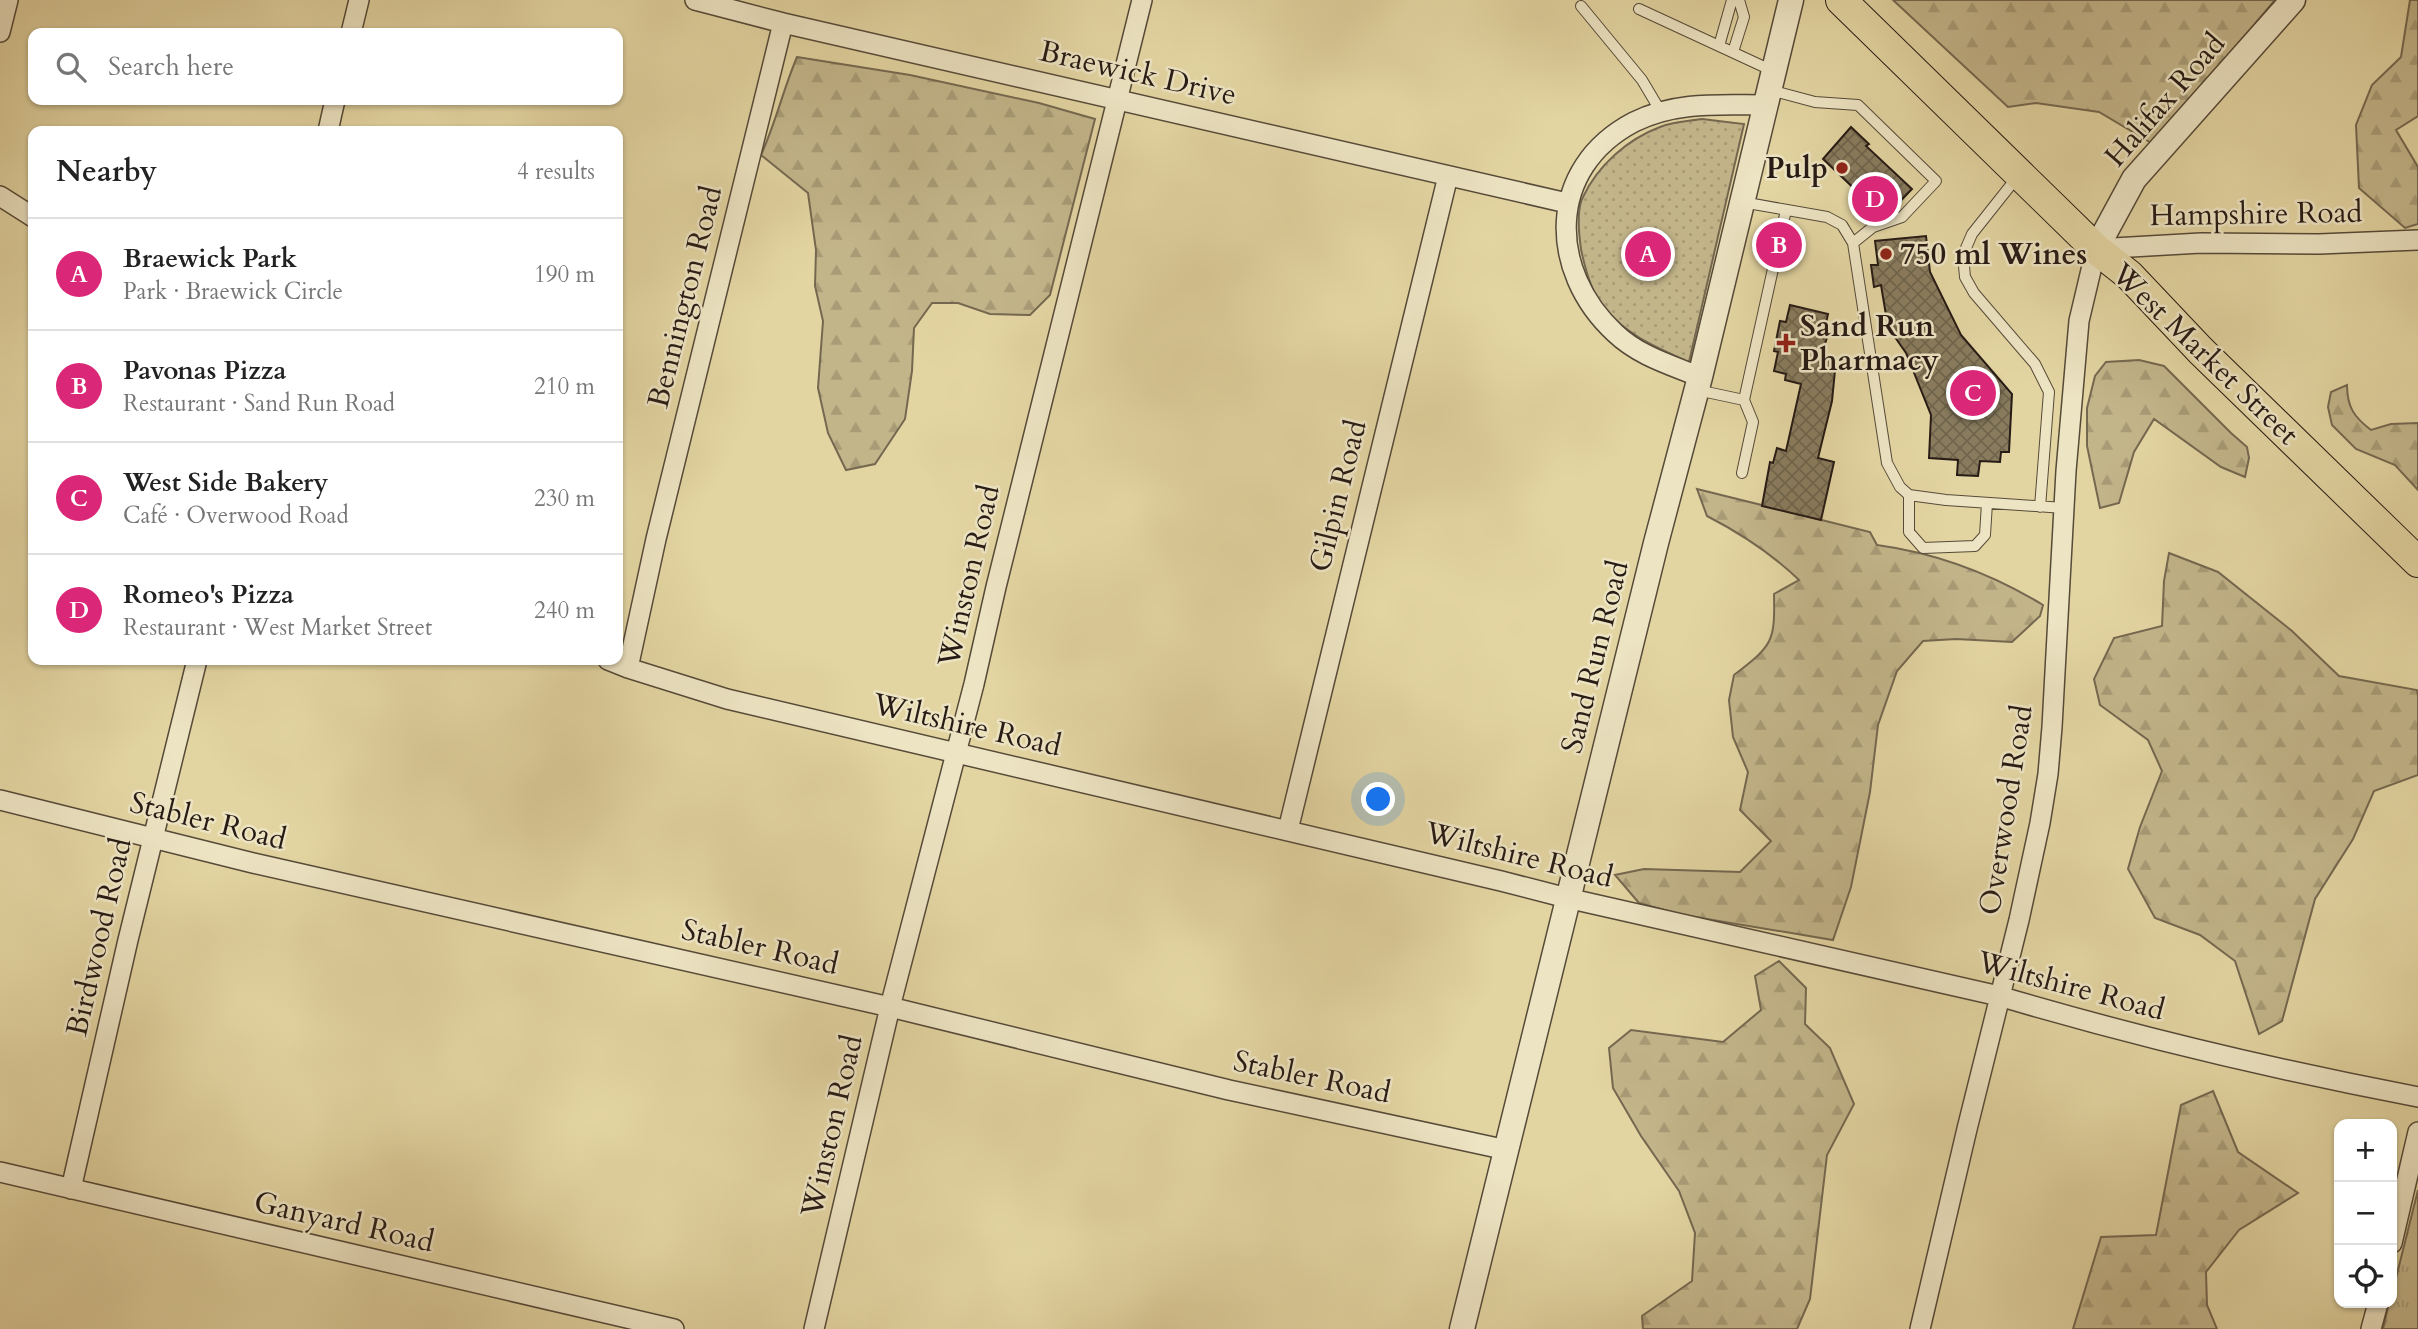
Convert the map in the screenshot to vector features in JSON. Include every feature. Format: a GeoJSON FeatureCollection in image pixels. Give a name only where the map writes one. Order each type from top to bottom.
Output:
{"type":"FeatureCollection","features":[{"type":"Feature","properties":{"kind":"main road","name":"West Market Street"},"geometry":{"type":"LineString","coordinates":[[1841,0],[2096,249],[2129,275],[2201,351],[2418,562]]}},
{"type":"Feature","properties":{"kind":"street"},"geometry":{"type":"LineString","coordinates":[[0,32],[8,0]]}},
{"type":"Feature","properties":{"kind":"street"},"geometry":{"type":"LineString","coordinates":[[352,28],[359,0]]}},
{"type":"Feature","properties":{"kind":"street","name":"Braewick Drive"},"geometry":{"type":"LineString","coordinates":[[695,0],[783,23],[1567,203]]}},
{"type":"Feature","properties":{"kind":"street","name":"Winston Road"},"geometry":{"type":"LineString","coordinates":[[814,1329],[890,1007],[956,752],[1142,0]]}},
{"type":"Feature","properties":{"kind":"street","name":"Sand Run Road"},"geometry":{"type":"LineString","coordinates":[[1462,1329],[1567,898],[1699,383],[1791,0]]}},
{"type":"Feature","properties":{"kind":"street","name":"Halifax Road"},"geometry":{"type":"LineString","coordinates":[[2096,249],[2134,179],[2293,0]]}},
{"type":"Feature","properties":{"kind":"street","name":"Bennington Road"},"geometry":{"type":"LineString","coordinates":[[628,668],[656,539],[783,23]]}},
{"type":"Feature","properties":{"kind":"street"},"geometry":{"type":"LineString","coordinates":[[1699,383],[1631,346],[1609,328],[1590,305],[1579,285],[1568,246],[1567,203],[1583,169],[1596,152],[1633,123],[1661,112],[1769,88]]}},
{"type":"Feature","properties":{"kind":"street"},"geometry":{"type":"LineString","coordinates":[[329,126],[334,105]]}},
{"type":"Feature","properties":{"kind":"street","name":"Gilpin Road"},"geometry":{"type":"LineString","coordinates":[[1288,830],[1448,176]]}},
{"type":"Feature","properties":{"kind":"street"},"geometry":{"type":"LineString","coordinates":[[0,196],[28,214]]}},
{"type":"Feature","properties":{"kind":"street","name":"Hampshire Road"},"geometry":{"type":"LineString","coordinates":[[2096,249],[2201,243],[2319,244],[2418,240]]}},
{"type":"Feature","properties":{"kind":"street","name":"Overwood Road"},"geometry":{"type":"LineString","coordinates":[[1920,1329],[1999,996],[2020,920],[2048,774],[2064,508],[2079,321],[2096,249]]}},
{"type":"Feature","properties":{"kind":"street","name":"Birdwood Road"},"geometry":{"type":"LineString","coordinates":[[71,1189],[196,665]]}},
{"type":"Feature","properties":{"kind":"street","name":"Wiltshire Road"},"geometry":{"type":"LineString","coordinates":[[620,665],[727,699],[1567,898],[1999,996],[2065,1016],[2210,1052],[2418,1097]]}},
{"type":"Feature","properties":{"kind":"street","name":"Stabler Road"},"geometry":{"type":"LineString","coordinates":[[0,800],[253,863],[890,1007],[1229,1090],[1507,1150]]}},
{"type":"Feature","properties":{"kind":"street"},"geometry":{"type":"LineString","coordinates":[[2397,1222],[2418,1132]]}},
{"type":"Feature","properties":{"kind":"street","name":"Ganyard Road"},"geometry":{"type":"LineString","coordinates":[[0,1172],[674,1329]]}},
{"type":"Feature","properties":{"kind":"street"},"geometry":{"type":"LineString","coordinates":[[2371,1329],[2377,1308]]}},
{"type":"Feature","properties":{"kind":"lane"},"geometry":{"type":"LineString","coordinates":[[1719,46],[1732,0]]}},
{"type":"Feature","properties":{"kind":"lane"},"geometry":{"type":"LineString","coordinates":[[1733,52],[1744,17],[1739,0]]}},
{"type":"Feature","properties":{"kind":"lane"},"geometry":{"type":"LineString","coordinates":[[1581,6],[1642,80],[1661,112]]}},
{"type":"Feature","properties":{"kind":"lane"},"geometry":{"type":"LineString","coordinates":[[1639,9],[1733,52],[1769,88],[1815,102],[1858,105],[1936,181],[1902,217],[1873,227],[1853,243]]}},
{"type":"Feature","properties":{"kind":"lane"},"geometry":{"type":"LineString","coordinates":[[2020,174],[1972,234],[1966,248],[1964,266],[1965,277],[1974,293],[2035,363],[2049,392],[2040,507]]}},
{"type":"Feature","properties":{"kind":"lane"},"geometry":{"type":"LineString","coordinates":[[1742,202],[1827,217],[1842,225],[1853,243],[1887,463],[1900,487],[1909,495],[2064,508]]}},
{"type":"Feature","properties":{"kind":"lane"},"geometry":{"type":"LineString","coordinates":[[1742,473],[1752,422],[1744,400],[1786,210]]}},
{"type":"Feature","properties":{"kind":"lane"},"geometry":{"type":"LineString","coordinates":[[1699,383],[1744,400]]}},
{"type":"Feature","properties":{"kind":"lane"},"geometry":{"type":"LineString","coordinates":[[1909,495],[1909,532],[1923,548],[1976,546],[1985,535],[1987,503]]}},
{"type":"Feature","properties":{"kind":"green space"},"geometry":{"type":"Polygon","coordinates":[[[1893,0],[2275,0],[2153,144],[2099,112],[2036,103],[2008,107],[1893,0]]]}},
{"type":"Feature","properties":{"kind":"green space"},"geometry":{"type":"Polygon","coordinates":[[[2410,0],[2418,0],[2418,116],[2396,130],[2418,167],[2418,224],[2405,228],[2359,188],[2356,125],[2372,85],[2401,57],[2410,0]]]}},
{"type":"Feature","properties":{"kind":"green space"},"geometry":{"type":"Polygon","coordinates":[[[797,57],[910,75],[1039,103],[1095,119],[1050,295],[1030,315],[990,314],[958,303],[932,303],[914,328],[912,371],[905,419],[875,464],[846,470],[828,433],[818,388],[823,321],[815,286],[816,250],[808,193],[761,155],[797,57]]]}},
{"type":"Feature","properties":{"kind":"green space"},"geometry":{"type":"Polygon","coordinates":[[[1702,119],[1744,124],[1689,362],[1632,333],[1599,302],[1584,264],[1579,215],[1581,202],[1589,185],[1615,154],[1637,138],[1660,127],[1702,119]]]}},
{"type":"Feature","properties":{"kind":"green space"},"geometry":{"type":"Polygon","coordinates":[[[2139,360],[2164,366],[2247,447],[2249,458],[2245,477],[2221,467],[2154,419],[2134,452],[2119,503],[2100,508],[2087,446],[2087,408],[2095,376],[2106,362],[2139,360]]]}},
{"type":"Feature","properties":{"kind":"green space"},"geometry":{"type":"Polygon","coordinates":[[[2347,385],[2348,399],[2353,411],[2371,430],[2391,424],[2418,423],[2418,490],[2395,465],[2356,449],[2332,425],[2328,407],[2331,392],[2347,385]]]}},
{"type":"Feature","properties":{"kind":"green space"},"geometry":{"type":"Polygon","coordinates":[[[1697,489],[1870,532],[1877,545],[1921,553],[1963,566],[2043,605],[2040,616],[2012,642],[1956,639],[1923,641],[1897,671],[1878,725],[1870,792],[1851,887],[1833,940],[1683,915],[1639,903],[1615,875],[1644,869],[1740,872],[1771,841],[1740,810],[1748,772],[1733,737],[1729,700],[1734,675],[1757,656],[1769,641],[1774,623],[1774,594],[1799,580],[1756,545],[1707,516],[1697,489]]]}},
{"type":"Feature","properties":{"kind":"green space"},"geometry":{"type":"Polygon","coordinates":[[[2169,553],[2218,572],[2292,631],[2339,676],[2417,690],[2418,775],[2374,791],[2353,839],[2315,899],[2282,1021],[2259,1034],[2235,961],[2200,935],[2155,918],[2128,869],[2140,827],[2162,771],[2148,740],[2100,705],[2094,679],[2114,638],[2162,626],[2164,581],[2169,553]]]}},
{"type":"Feature","properties":{"kind":"green space"},"geometry":{"type":"Polygon","coordinates":[[[1779,961],[1806,988],[1805,1024],[1830,1048],[1854,1104],[1827,1155],[1810,1299],[1797,1329],[1643,1329],[1642,1316],[1692,1281],[1695,1233],[1679,1191],[1641,1136],[1613,1088],[1609,1048],[1631,1030],[1723,1042],[1761,1010],[1755,976],[1779,961]]]}},
{"type":"Feature","properties":{"kind":"green space"},"geometry":{"type":"Polygon","coordinates":[[[2213,1091],[2238,1152],[2298,1193],[2239,1230],[2206,1272],[2207,1305],[2217,1329],[2073,1329],[2101,1237],[2156,1235],[2181,1105],[2213,1091]]]}},
{"type":"Feature","properties":{"kind":"green space"},"geometry":{"type":"Polygon","coordinates":[[[2418,1190],[2418,1329],[2383,1329],[2388,1308],[2397,1308],[2397,1274],[2418,1190]]]}},
{"type":"Feature","properties":{"kind":"building"},"geometry":{"type":"Polygon","coordinates":[[[1851,127],[1869,144],[1866,146],[1912,189],[1883,216],[1823,159],[1851,127]]]}},
{"type":"Feature","properties":{"kind":"building"},"geometry":{"type":"Polygon","coordinates":[[[1926,236],[1930,272],[1961,335],[2012,394],[2009,452],[2001,452],[2000,462],[1980,461],[1978,476],[1957,475],[1958,460],[1929,458],[1931,415],[1906,353],[1888,327],[1881,285],[1874,287],[1871,265],[1878,265],[1875,241],[1926,236]]]}},
{"type":"Feature","properties":{"kind":"building"},"geometry":{"type":"Polygon","coordinates":[[[1790,305],[1828,314],[1824,332],[1828,334],[1821,357],[1836,360],[1832,401],[1818,458],[1834,462],[1821,520],[1762,506],[1770,462],[1773,463],[1777,448],[1786,451],[1801,384],[1785,380],[1786,374],[1774,371],[1778,352],[1774,351],[1780,321],[1786,322],[1790,305]]]}},
{"type":"Feature","properties":{"kind":"place","name":"Pulp"},"geometry":{"type":"Point","coordinates":[1842,168]}},
{"type":"Feature","properties":{"kind":"place","name":"Romeo's Pizza"},"geometry":{"type":"Point","coordinates":[1875,199]}},
{"type":"Feature","properties":{"kind":"place","name":"Pavonas Pizza"},"geometry":{"type":"Point","coordinates":[1779,245]}},
{"type":"Feature","properties":{"kind":"place","name":"Braewick Park"},"geometry":{"type":"Point","coordinates":[1648,254]}},
{"type":"Feature","properties":{"kind":"place","name":"750 ml Wines"},"geometry":{"type":"Point","coordinates":[1886,254]}},
{"type":"Feature","properties":{"kind":"place","name":"Sand Run Pharmacy"},"geometry":{"type":"Point","coordinates":[1786,343]}},
{"type":"Feature","properties":{"kind":"place","name":"West Side Bakery"},"geometry":{"type":"Point","coordinates":[1973,393]}}]}
